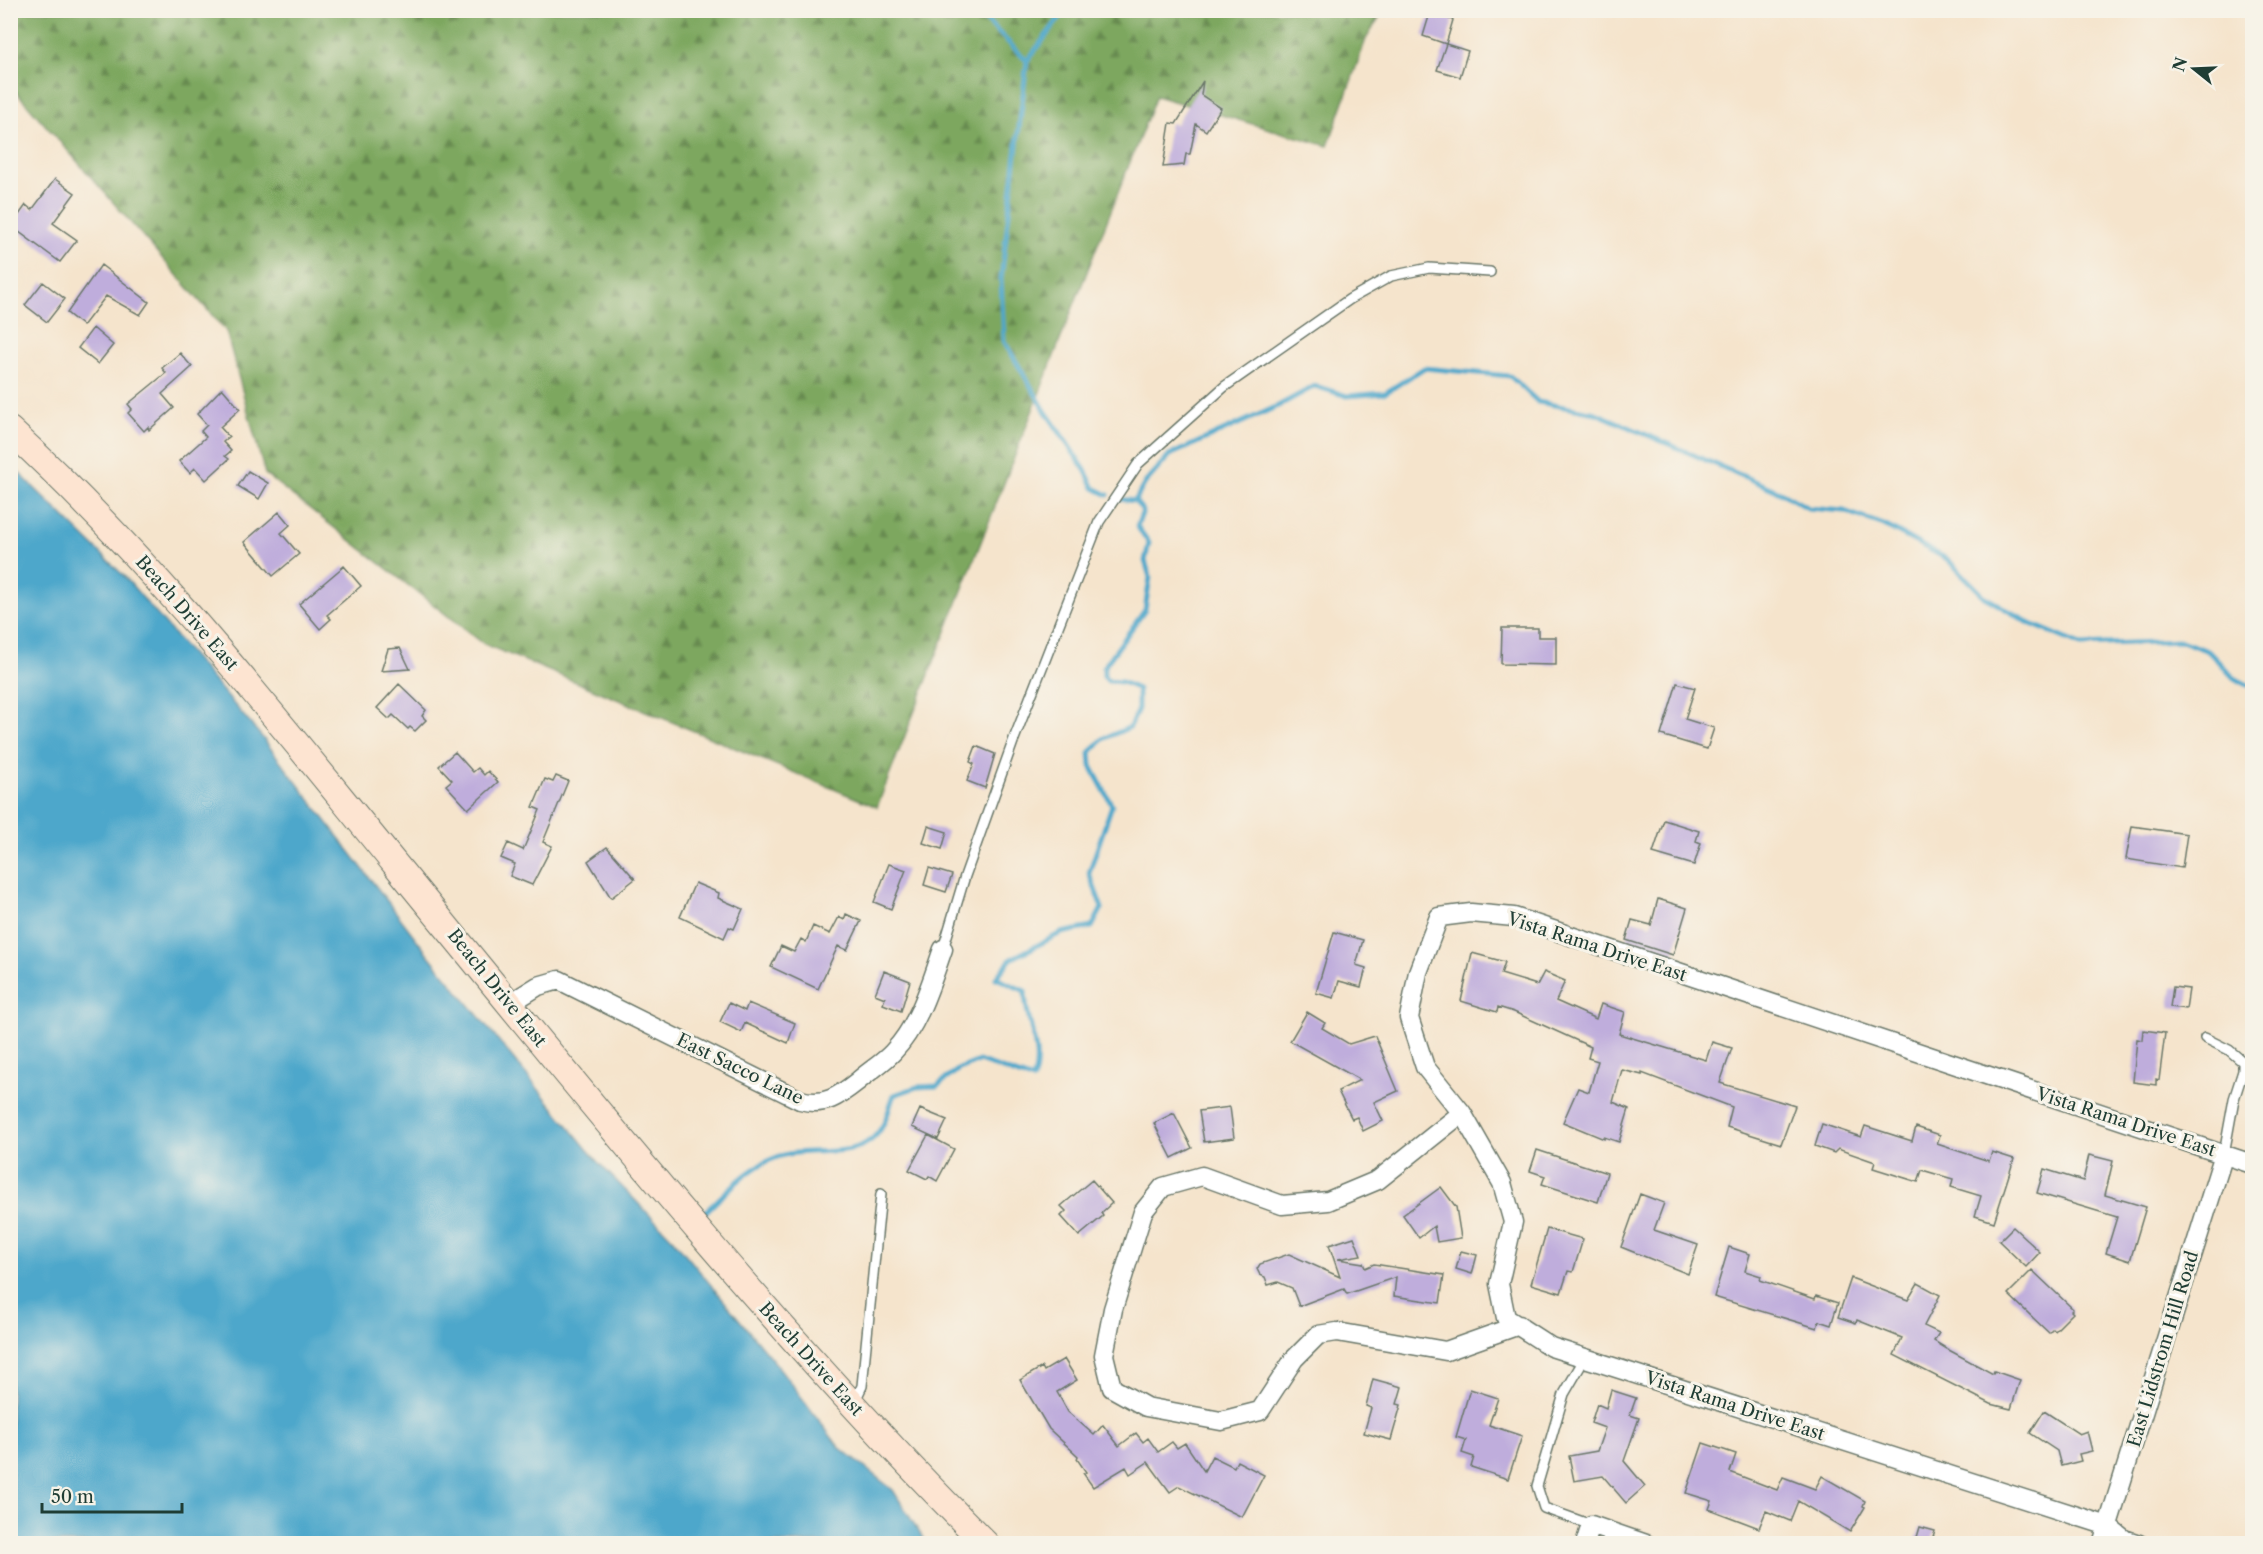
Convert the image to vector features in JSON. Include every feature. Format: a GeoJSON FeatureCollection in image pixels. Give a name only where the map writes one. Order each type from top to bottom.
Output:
{"type":"FeatureCollection","features":[{"type":"Feature","properties":{"kind":"main road","name":"Beach Drive East"},"geometry":{"type":"LineString","coordinates":[[10,430],[105,521],[213,640],[509,1004],[713,1250],[852,1406],[986,1544]]}},
{"type":"Feature","properties":{"kind":"street","name":"Vista Rama Drive East"},"geometry":{"type":"LineString","coordinates":[[2139,1544],[2105,1535],[1551,1347],[1506,1318],[1498,1284],[1513,1222],[1502,1184],[1462,1113],[1425,1067],[1409,1018],[1418,972],[1439,917],[1471,913],[1514,917],[2224,1154]]}},
{"type":"Feature","properties":{"kind":"street","name":"East Sacco Lane"},"geometry":{"type":"LineString","coordinates":[[509,1004],[537,986],[559,980],[800,1100],[812,1103],[824,1102],[839,1096],[893,1053],[902,1042],[925,998],[944,948]]}},
{"type":"Feature","properties":{"kind":"street"},"geometry":{"type":"LineString","coordinates":[[1462,1113],[1378,1180],[1328,1201],[1282,1205],[1202,1176],[1163,1187],[1143,1212],[1113,1309],[1104,1355],[1112,1388],[1146,1407],[1221,1421],[1260,1411],[1294,1359],[1318,1335],[1337,1332],[1446,1351],[1519,1325]]}},
{"type":"Feature","properties":{"kind":"street"},"geometry":{"type":"LineString","coordinates":[[2224,1154],[2253,1164]]}},
{"type":"Feature","properties":{"kind":"street","name":"East Lidstrom Hill Road"},"geometry":{"type":"LineString","coordinates":[[2105,1535],[2224,1154]]}},
{"type":"Feature","properties":{"kind":"street"},"geometry":{"type":"LineString","coordinates":[[1586,1544],[1591,1526],[1646,1544]]}},
{"type":"Feature","properties":{"kind":"lane"},"geometry":{"type":"LineString","coordinates":[[944,948],[965,876],[1014,739],[1099,522],[1138,464],[1224,387],[1350,299],[1391,276],[1429,268],[1490,272]]}},
{"type":"Feature","properties":{"kind":"lane"},"geometry":{"type":"LineString","coordinates":[[2205,1038],[2229,1050],[2243,1062],[2243,1071],[2234,1099],[2224,1154]]}},
{"type":"Feature","properties":{"kind":"lane"},"geometry":{"type":"LineString","coordinates":[[852,1406],[862,1386],[881,1194]]}},
{"type":"Feature","properties":{"kind":"lane"},"geometry":{"type":"LineString","coordinates":[[1585,1358],[1564,1394],[1537,1486],[1544,1508],[1591,1526]]}},
{"type":"Feature","properties":{"kind":"green space"},"geometry":{"type":"Polygon","coordinates":[[[10,11],[1383,11],[1366,39],[1328,146],[1156,96],[877,807],[484,644],[265,474],[226,331],[11,86],[10,11]]]}},
{"type":"Feature","properties":{"kind":"water"},"geometry":{"type":"Polygon","coordinates":[[[10,464],[125,577],[262,737],[427,953],[597,1161],[673,1239],[781,1370],[839,1447],[893,1490],[926,1543],[11,1543],[10,464]]]}},
{"type":"Feature","properties":{"kind":"building"},"geometry":{"type":"Polygon","coordinates":[[[1430,13],[1453,20],[1446,44],[1423,36],[1430,13]]]}},
{"type":"Feature","properties":{"kind":"building"},"geometry":{"type":"Polygon","coordinates":[[[1446,44],[1468,51],[1460,77],[1437,70],[1446,44]]]}},
{"type":"Feature","properties":{"kind":"building"},"geometry":{"type":"Polygon","coordinates":[[[1203,81],[1201,95],[1221,108],[1206,131],[1196,124],[1190,154],[1186,154],[1184,165],[1163,167],[1170,123],[1176,124],[1203,81]]]}},
{"type":"Feature","properties":{"kind":"building"},"geometry":{"type":"Polygon","coordinates":[[[55,179],[75,193],[53,223],[77,240],[60,262],[11,226],[26,205],[32,210],[55,179]]]}},
{"type":"Feature","properties":{"kind":"building"},"geometry":{"type":"Polygon","coordinates":[[[101,265],[149,302],[140,315],[106,296],[83,326],[67,313],[101,265]]]}},
{"type":"Feature","properties":{"kind":"building"},"geometry":{"type":"Polygon","coordinates":[[[43,282],[65,299],[47,322],[25,305],[43,282]]]}},
{"type":"Feature","properties":{"kind":"building"},"geometry":{"type":"Polygon","coordinates":[[[93,328],[113,345],[98,364],[78,348],[93,328]]]}},
{"type":"Feature","properties":{"kind":"building"},"geometry":{"type":"Polygon","coordinates":[[[180,353],[192,367],[162,394],[174,408],[149,430],[148,427],[144,431],[128,413],[132,409],[128,404],[166,373],[162,368],[180,353]]]}},
{"type":"Feature","properties":{"kind":"building"},"geometry":{"type":"Polygon","coordinates":[[[222,388],[240,409],[220,427],[229,437],[223,442],[231,451],[225,456],[229,459],[206,480],[195,468],[190,473],[179,461],[206,437],[201,431],[207,425],[197,414],[222,388]]]}},
{"type":"Feature","properties":{"kind":"building"},"geometry":{"type":"Polygon","coordinates":[[[248,471],[268,483],[259,499],[238,486],[248,471]]]}},
{"type":"Feature","properties":{"kind":"building"},"geometry":{"type":"Polygon","coordinates":[[[279,512],[290,525],[281,533],[299,554],[273,576],[244,542],[279,512]]]}},
{"type":"Feature","properties":{"kind":"building"},"geometry":{"type":"Polygon","coordinates":[[[344,566],[361,586],[327,615],[331,619],[320,629],[299,604],[344,566]]]}},
{"type":"Feature","properties":{"kind":"building"},"geometry":{"type":"Polygon","coordinates":[[[1502,628],[1538,628],[1538,637],[1556,637],[1556,665],[1501,664],[1502,628]]]}},
{"type":"Feature","properties":{"kind":"building"},"geometry":{"type":"Polygon","coordinates":[[[400,648],[410,669],[381,671],[388,649],[400,648]]]}},
{"type":"Feature","properties":{"kind":"building"},"geometry":{"type":"Polygon","coordinates":[[[1677,683],[1695,688],[1685,719],[1714,728],[1707,749],[1661,735],[1677,683]]]}},
{"type":"Feature","properties":{"kind":"building"},"geometry":{"type":"Polygon","coordinates":[[[399,684],[426,710],[422,716],[426,720],[415,731],[410,727],[408,729],[393,715],[389,719],[377,708],[399,684]]]}},
{"type":"Feature","properties":{"kind":"building"},"geometry":{"type":"Polygon","coordinates":[[[976,746],[995,754],[985,788],[967,781],[974,764],[970,762],[976,746]]]}},
{"type":"Feature","properties":{"kind":"building"},"geometry":{"type":"Polygon","coordinates":[[[455,752],[473,772],[478,768],[484,775],[488,771],[498,782],[468,809],[446,785],[452,780],[439,766],[455,752]]]}},
{"type":"Feature","properties":{"kind":"building"},"geometry":{"type":"Polygon","coordinates":[[[556,776],[568,781],[543,842],[552,846],[532,885],[510,876],[515,864],[501,858],[508,843],[523,850],[540,810],[533,807],[545,779],[553,782],[556,776]]]}},
{"type":"Feature","properties":{"kind":"building"},"geometry":{"type":"Polygon","coordinates":[[[1664,820],[1699,831],[1696,841],[1701,843],[1694,865],[1653,853],[1664,820]]]}},
{"type":"Feature","properties":{"kind":"building"},"geometry":{"type":"Polygon","coordinates":[[[928,826],[947,832],[942,849],[923,843],[928,826]]]}},
{"type":"Feature","properties":{"kind":"building"},"geometry":{"type":"Polygon","coordinates":[[[2132,826],[2187,834],[2182,868],[2126,859],[2132,826]]]}},
{"type":"Feature","properties":{"kind":"building"},"geometry":{"type":"Polygon","coordinates":[[[607,847],[635,879],[611,898],[588,861],[607,847]]]}},
{"type":"Feature","properties":{"kind":"building"},"geometry":{"type":"Polygon","coordinates":[[[889,864],[906,870],[891,909],[874,902],[889,864]]]}},
{"type":"Feature","properties":{"kind":"building"},"geometry":{"type":"Polygon","coordinates":[[[929,868],[952,875],[946,892],[924,885],[929,868]]]}},
{"type":"Feature","properties":{"kind":"building"},"geometry":{"type":"Polygon","coordinates":[[[695,883],[719,893],[718,898],[743,909],[734,929],[729,927],[724,938],[680,917],[695,883]]]}},
{"type":"Feature","properties":{"kind":"building"},"geometry":{"type":"Polygon","coordinates":[[[1658,899],[1687,908],[1673,955],[1626,940],[1632,920],[1651,925],[1658,899]]]}},
{"type":"Feature","properties":{"kind":"building"},"geometry":{"type":"Polygon","coordinates":[[[846,914],[861,921],[847,950],[838,946],[818,989],[771,967],[781,946],[794,952],[801,939],[806,942],[813,926],[830,934],[839,917],[844,920],[846,914]]]}},
{"type":"Feature","properties":{"kind":"building"},"geometry":{"type":"Polygon","coordinates":[[[1334,932],[1363,940],[1356,965],[1366,968],[1361,987],[1339,981],[1334,998],[1316,993],[1334,932]]]}},
{"type":"Feature","properties":{"kind":"building"},"geometry":{"type":"Polygon","coordinates":[[[1472,953],[1505,962],[1501,974],[1537,985],[1544,972],[1565,981],[1556,1001],[1596,1019],[1601,1004],[1625,1012],[1619,1034],[1706,1060],[1712,1042],[1732,1048],[1720,1083],[1795,1106],[1781,1144],[1727,1127],[1732,1107],[1642,1073],[1642,1075],[1622,1070],[1613,1102],[1629,1109],[1619,1142],[1604,1137],[1604,1139],[1563,1122],[1578,1088],[1589,1092],[1598,1061],[1588,1058],[1591,1047],[1514,1012],[1498,1007],[1497,1012],[1461,1001],[1472,953]]]}},
{"type":"Feature","properties":{"kind":"building"},"geometry":{"type":"Polygon","coordinates":[[[884,971],[910,981],[901,1011],[883,1004],[885,998],[875,994],[884,971]]]}},
{"type":"Feature","properties":{"kind":"building"},"geometry":{"type":"Polygon","coordinates":[[[2173,987],[2189,989],[2186,1009],[2170,1007],[2173,987]]]}},
{"type":"Feature","properties":{"kind":"building"},"geometry":{"type":"Polygon","coordinates":[[[729,1003],[745,1011],[748,1003],[795,1023],[788,1043],[745,1023],[741,1032],[720,1022],[729,1003]]]}},
{"type":"Feature","properties":{"kind":"building"},"geometry":{"type":"Polygon","coordinates":[[[1307,1012],[1325,1023],[1322,1028],[1349,1044],[1375,1036],[1398,1091],[1374,1102],[1383,1121],[1363,1131],[1357,1117],[1352,1119],[1338,1091],[1360,1080],[1290,1041],[1307,1012]]]}},
{"type":"Feature","properties":{"kind":"building"},"geometry":{"type":"Polygon","coordinates":[[[2143,1030],[2165,1033],[2159,1080],[2156,1079],[2156,1085],[2133,1082],[2137,1039],[2142,1040],[2143,1030]]]}},
{"type":"Feature","properties":{"kind":"building"},"geometry":{"type":"Polygon","coordinates":[[[1230,1107],[1234,1138],[1204,1142],[1199,1111],[1230,1107]]]}},
{"type":"Feature","properties":{"kind":"building"},"geometry":{"type":"Polygon","coordinates":[[[920,1109],[947,1120],[938,1139],[912,1127],[920,1109]]]}},
{"type":"Feature","properties":{"kind":"building"},"geometry":{"type":"Polygon","coordinates":[[[1174,1113],[1192,1148],[1172,1158],[1154,1123],[1174,1113]]]}},
{"type":"Feature","properties":{"kind":"building"},"geometry":{"type":"Polygon","coordinates":[[[1822,1124],[1861,1137],[1865,1126],[1912,1141],[1916,1127],[1940,1135],[1937,1144],[1989,1161],[1992,1152],[2014,1159],[1994,1222],[1975,1216],[1981,1196],[1951,1187],[1953,1179],[1922,1170],[1918,1182],[1873,1168],[1875,1162],[1838,1149],[1834,1153],[1815,1146],[1822,1124]]]}},
{"type":"Feature","properties":{"kind":"building"},"geometry":{"type":"Polygon","coordinates":[[[928,1135],[954,1149],[937,1181],[909,1170],[928,1135]]]}},
{"type":"Feature","properties":{"kind":"building"},"geometry":{"type":"Polygon","coordinates":[[[1537,1150],[1607,1173],[1598,1202],[1542,1184],[1545,1176],[1530,1171],[1537,1150]]]}},
{"type":"Feature","properties":{"kind":"building"},"geometry":{"type":"Polygon","coordinates":[[[2089,1155],[2113,1161],[2105,1195],[2146,1207],[2130,1261],[2106,1253],[2117,1217],[2037,1193],[2044,1169],[2083,1181],[2089,1155]]]}},
{"type":"Feature","properties":{"kind":"building"},"geometry":{"type":"Polygon","coordinates":[[[1092,1180],[1112,1203],[1101,1213],[1103,1216],[1079,1236],[1061,1216],[1066,1211],[1061,1206],[1092,1180]]]}},
{"type":"Feature","properties":{"kind":"building"},"geometry":{"type":"Polygon","coordinates":[[[1441,1187],[1456,1207],[1461,1238],[1437,1242],[1434,1226],[1419,1238],[1403,1215],[1441,1187]]]}},
{"type":"Feature","properties":{"kind":"building"},"geometry":{"type":"Polygon","coordinates":[[[1640,1194],[1664,1203],[1654,1230],[1698,1245],[1688,1274],[1621,1247],[1640,1194]]]}},
{"type":"Feature","properties":{"kind":"building"},"geometry":{"type":"Polygon","coordinates":[[[2013,1227],[2040,1252],[2026,1267],[1999,1241],[2013,1227]]]}},
{"type":"Feature","properties":{"kind":"building"},"geometry":{"type":"Polygon","coordinates":[[[1547,1229],[1583,1239],[1573,1272],[1568,1271],[1561,1293],[1531,1284],[1547,1229]]]}},
{"type":"Feature","properties":{"kind":"building"},"geometry":{"type":"Polygon","coordinates":[[[1354,1237],[1361,1255],[1338,1259],[1363,1263],[1365,1268],[1374,1264],[1444,1275],[1440,1303],[1394,1296],[1396,1277],[1347,1294],[1344,1289],[1299,1306],[1292,1288],[1278,1282],[1268,1285],[1265,1277],[1260,1275],[1257,1269],[1260,1264],[1289,1254],[1340,1277],[1329,1245],[1354,1237]]]}},
{"type":"Feature","properties":{"kind":"building"},"geometry":{"type":"Polygon","coordinates":[[[1729,1247],[1750,1254],[1745,1271],[1761,1276],[1760,1280],[1815,1299],[1816,1296],[1838,1303],[1831,1325],[1819,1321],[1817,1328],[1714,1297],[1729,1247]]]}},
{"type":"Feature","properties":{"kind":"building"},"geometry":{"type":"Polygon","coordinates":[[[1461,1251],[1477,1255],[1472,1274],[1456,1269],[1461,1251]]]}},
{"type":"Feature","properties":{"kind":"building"},"geometry":{"type":"Polygon","coordinates":[[[2032,1270],[2073,1309],[2071,1311],[2073,1313],[2055,1331],[2053,1329],[2049,1333],[2008,1294],[2032,1270]]]}},
{"type":"Feature","properties":{"kind":"building"},"geometry":{"type":"Polygon","coordinates":[[[1851,1278],[1908,1300],[1918,1283],[1940,1295],[1924,1326],[1939,1333],[1934,1341],[1947,1349],[1993,1374],[1994,1371],[2020,1380],[2011,1409],[1991,1404],[1894,1355],[1902,1338],[1857,1320],[1856,1323],[1838,1317],[1851,1278]]]}},
{"type":"Feature","properties":{"kind":"building"},"geometry":{"type":"Polygon","coordinates":[[[1064,1359],[1077,1380],[1057,1392],[1068,1412],[1094,1435],[1103,1425],[1119,1446],[1136,1433],[1143,1442],[1148,1438],[1158,1452],[1172,1442],[1177,1448],[1185,1443],[1204,1471],[1212,1456],[1234,1467],[1237,1461],[1264,1475],[1242,1517],[1179,1486],[1170,1492],[1148,1462],[1130,1474],[1126,1467],[1093,1487],[1083,1473],[1086,1472],[1077,1459],[1078,1456],[1049,1429],[1020,1380],[1042,1367],[1044,1371],[1064,1359]]]}},
{"type":"Feature","properties":{"kind":"building"},"geometry":{"type":"Polygon","coordinates":[[[1373,1379],[1402,1387],[1397,1404],[1401,1405],[1391,1440],[1364,1433],[1371,1408],[1366,1406],[1373,1379]]]}},
{"type":"Feature","properties":{"kind":"building"},"geometry":{"type":"Polygon","coordinates":[[[1470,1389],[1498,1398],[1489,1425],[1522,1436],[1508,1479],[1471,1467],[1474,1457],[1462,1453],[1466,1440],[1456,1437],[1470,1389]]]}},
{"type":"Feature","properties":{"kind":"building"},"geometry":{"type":"Polygon","coordinates":[[[1611,1390],[1636,1398],[1630,1415],[1639,1418],[1624,1461],[1645,1486],[1626,1503],[1603,1476],[1574,1481],[1569,1456],[1597,1451],[1605,1428],[1591,1423],[1597,1404],[1606,1408],[1611,1390]]]}},
{"type":"Feature","properties":{"kind":"building"},"geometry":{"type":"Polygon","coordinates":[[[2044,1411],[2079,1434],[2087,1431],[2092,1451],[2079,1454],[2081,1461],[2061,1466],[2057,1451],[2030,1433],[2044,1411]]]}},
{"type":"Feature","properties":{"kind":"building"},"geometry":{"type":"Polygon","coordinates":[[[1703,1443],[1736,1454],[1730,1472],[1777,1490],[1783,1477],[1815,1489],[1822,1476],[1865,1501],[1863,1506],[1865,1507],[1850,1532],[1798,1501],[1790,1521],[1766,1511],[1759,1528],[1709,1509],[1712,1501],[1686,1493],[1703,1443]]]}},
{"type":"Feature","properties":{"kind":"building"},"geometry":{"type":"Polygon","coordinates":[[[1920,1527],[1935,1531],[1931,1544],[1915,1544],[1920,1527]]]}},
{"type":"Feature","properties":{"kind":"waterway"},"geometry":{"type":"LineString","coordinates":[[976,10],[1027,61]]}},
{"type":"Feature","properties":{"kind":"waterway"},"geometry":{"type":"LineString","coordinates":[[1073,10],[1061,16],[1027,61],[1001,279],[1004,341],[1094,488],[1108,495]]}},
{"type":"Feature","properties":{"kind":"waterway"},"geometry":{"type":"LineString","coordinates":[[1135,501],[1145,483],[1170,455],[1278,406],[1315,386],[1347,396],[1385,393],[1424,368],[1510,376],[1538,402],[1596,413],[1780,492],[1808,508],[1844,511],[1884,525],[1947,559],[1985,597],[2031,624],[2081,645],[2181,641],[2208,651],[2234,678],[2252,687]]}},
{"type":"Feature","properties":{"kind":"waterway"},"geometry":{"type":"LineString","coordinates":[[703,1214],[742,1178],[763,1163],[788,1154],[841,1151],[865,1144],[875,1137],[883,1125],[894,1095],[917,1087],[937,1086],[959,1069],[979,1061],[1033,1080],[1036,1058],[1025,991],[996,978],[1011,959],[1061,933],[1092,927],[1102,908],[1089,873],[1112,805],[1091,766],[1090,752],[1103,739],[1130,727],[1138,709],[1138,689],[1122,682],[1108,681],[1104,676],[1104,667],[1145,610],[1150,577],[1145,561],[1149,543],[1137,526],[1143,511],[1135,501],[1119,499]]}}]}
